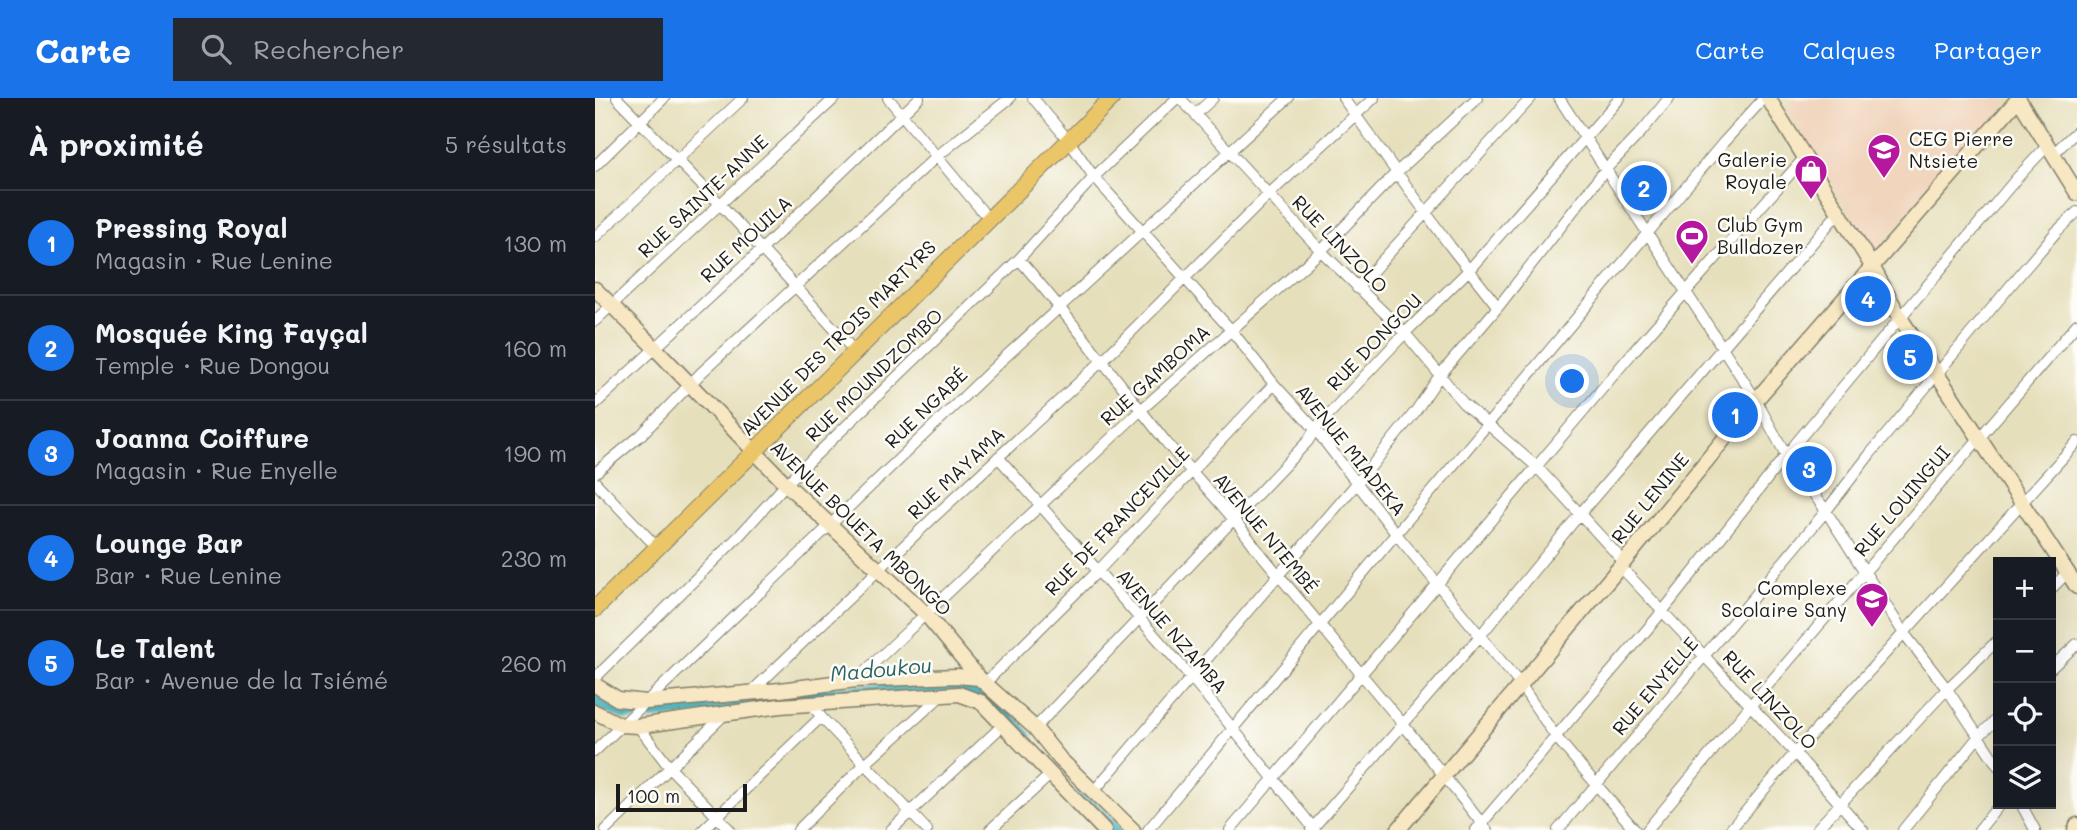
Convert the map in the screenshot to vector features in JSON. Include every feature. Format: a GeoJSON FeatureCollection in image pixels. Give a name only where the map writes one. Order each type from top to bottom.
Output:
{"type":"FeatureCollection","features":[{"type":"Feature","properties":{"kind":"main road","name":"AVENUE DES TROIS MARTYRS"},"geometry":{"type":"LineString","coordinates":[[595,610],[751,449],[1065,137],[1098,98]]}},
{"type":"Feature","properties":{"kind":"main road","name":"AVENUE DES TROIS MARTYRS"},"geometry":{"type":"LineString","coordinates":[[595,598],[650,540],[751,449],[848,344],[982,212],[1112,98]]}},
{"type":"Feature","properties":{"kind":"main road"},"geometry":{"type":"LineString","coordinates":[[1766,98],[1872,266],[1901,319],[2021,502],[2073,568],[2077,587]]}},
{"type":"Feature","properties":{"kind":"main road"},"geometry":{"type":"LineString","coordinates":[[2018,98],[2077,194]]}},
{"type":"Feature","properties":{"kind":"main road","name":"RUE LENINE"},"geometry":{"type":"LineString","coordinates":[[1398,830],[1756,400],[2018,98]]}},
{"type":"Feature","properties":{"kind":"main road","name":"AVENUE BOUETA MBONGO"},"geometry":{"type":"LineString","coordinates":[[595,289],[786,484],[925,613],[983,680],[1035,728],[1060,759],[1133,830]]}},
{"type":"Feature","properties":{"kind":"main road"},"geometry":{"type":"LineString","coordinates":[[595,685],[618,699],[643,705],[856,680],[957,676],[983,680]]}},
{"type":"Feature","properties":{"kind":"main road"},"geometry":{"type":"LineString","coordinates":[[595,712],[608,720],[629,723],[812,704],[959,694],[975,699],[1003,725],[1095,827]]}},
{"type":"Feature","properties":{"kind":"main road"},"geometry":{"type":"LineString","coordinates":[[2075,830],[2077,825]]}},
{"type":"Feature","properties":{"kind":"street"},"geometry":{"type":"LineString","coordinates":[[617,98],[848,344]]}},
{"type":"Feature","properties":{"kind":"street"},"geometry":{"type":"LineString","coordinates":[[595,166],[664,98]]}},
{"type":"Feature","properties":{"kind":"street"},"geometry":{"type":"LineString","coordinates":[[595,237],[743,98]]}},
{"type":"Feature","properties":{"kind":"street","name":"RUE SAINTE-ANNE"},"geometry":{"type":"LineString","coordinates":[[595,321],[835,98]]}},
{"type":"Feature","properties":{"kind":"street"},"geometry":{"type":"LineString","coordinates":[[888,98],[982,212]]}},
{"type":"Feature","properties":{"kind":"street","name":"RUE MOUILA"},"geometry":{"type":"LineString","coordinates":[[595,404],[919,98]]}},
{"type":"Feature","properties":{"kind":"street"},"geometry":{"type":"LineString","coordinates":[[595,473],[641,435],[689,384],[936,157],[1010,98]]}},
{"type":"Feature","properties":{"kind":"street","name":"AVENUE MIADEKA"},"geometry":{"type":"LineString","coordinates":[[1033,98],[1094,177],[1231,330],[1274,384],[1315,429],[1397,535],[1520,684],[1556,737],[1635,830]]}},
{"type":"Feature","properties":{"kind":"street","name":"RUE LINZOLO"},"geometry":{"type":"LineString","coordinates":[[1178,98],[1231,151],[1321,251],[1405,334],[1463,404],[1537,467],[1662,612],[1795,753],[1863,830]]}},
{"type":"Feature","properties":{"kind":"street","name":"RUE MOUNDZOMBO"},"geometry":{"type":"LineString","coordinates":[[595,678],[738,537],[786,484],[1019,259],[1094,177],[1178,98]]}},
{"type":"Feature","properties":{"kind":"street"},"geometry":{"type":"LineString","coordinates":[[1196,114],[1213,98]]}},
{"type":"Feature","properties":{"kind":"street","name":"RUE NGABÉ"},"geometry":{"type":"LineString","coordinates":[[595,751],[629,723],[643,705],[830,524],[1059,307],[1288,98]]}},
{"type":"Feature","properties":{"kind":"street"},"geometry":{"type":"LineString","coordinates":[[1343,98],[1498,307]]}},
{"type":"Feature","properties":{"kind":"street","name":"RUE MAYAMA"},"geometry":{"type":"LineString","coordinates":[[751,693],[1103,360],[1269,194],[1374,98]]}},
{"type":"Feature","properties":{"kind":"street","name":"RUE GAMBOMA"},"geometry":{"type":"LineString","coordinates":[[856,680],[1142,409],[1321,251],[1397,173],[1477,98]]}},
{"type":"Feature","properties":{"kind":"street"},"geometry":{"type":"LineString","coordinates":[[1357,288],[1531,98]]}},
{"type":"Feature","properties":{"kind":"street"},"geometry":{"type":"LineString","coordinates":[[1559,98],[1756,400],[1786,455],[1826,511],[1903,632],[1947,689],[1993,758]]}},
{"type":"Feature","properties":{"kind":"street","name":"RUE DONGOU"},"geometry":{"type":"LineString","coordinates":[[1035,728],[1235,519],[1405,334],[1469,270],[1619,98]]}},
{"type":"Feature","properties":{"kind":"street"},"geometry":{"type":"LineString","coordinates":[[1094,791],[1357,483],[1605,170],[1669,98]]}},
{"type":"Feature","properties":{"kind":"street"},"geometry":{"type":"LineString","coordinates":[[1148,830],[1723,143],[1766,98]]}},
{"type":"Feature","properties":{"kind":"street"},"geometry":{"type":"LineString","coordinates":[[1482,828],[1662,612],[1786,455],[2017,180],[2077,131]]}},
{"type":"Feature","properties":{"kind":"street"},"geometry":{"type":"LineString","coordinates":[[1230,830],[1686,292],[1805,157]]}},
{"type":"Feature","properties":{"kind":"street"},"geometry":{"type":"LineString","coordinates":[[1313,829],[1839,212]]}},
{"type":"Feature","properties":{"kind":"street","name":"RUE ENYELLE"},"geometry":{"type":"LineString","coordinates":[[1558,830],[1826,511],[1938,372],[2057,231],[2077,212]]}},
{"type":"Feature","properties":{"kind":"street","name":"AVENUE NTEMBÉ"},"geometry":{"type":"LineString","coordinates":[[1019,259],[1444,774],[1482,828]]}},
{"type":"Feature","properties":{"kind":"street","name":"RUE LOUINGUI"},"geometry":{"type":"LineString","coordinates":[[1647,830],[2077,324]]}},
{"type":"Feature","properties":{"kind":"street","name":"RUE DE FRANCEVILLE"},"geometry":{"type":"LineString","coordinates":[[983,680],[1098,571],[1274,384]]}},
{"type":"Feature","properties":{"kind":"street"},"geometry":{"type":"LineString","coordinates":[[1730,830],[1903,632],[2077,442]]}},
{"type":"Feature","properties":{"kind":"street","name":"AVENUE NZAMBA"},"geometry":{"type":"LineString","coordinates":[[998,457],[1191,677],[1313,829]]}},
{"type":"Feature","properties":{"kind":"street"},"geometry":{"type":"LineString","coordinates":[[595,482],[650,540]]}},
{"type":"Feature","properties":{"kind":"street"},"geometry":{"type":"LineString","coordinates":[[2056,584],[2073,568]]}},
{"type":"Feature","properties":{"kind":"street"},"geometry":{"type":"LineString","coordinates":[[2056,663],[2077,644]]}},
{"type":"Feature","properties":{"kind":"street"},"geometry":{"type":"LineString","coordinates":[[1815,830],[1947,689],[1993,645]]}},
{"type":"Feature","properties":{"kind":"street"},"geometry":{"type":"LineString","coordinates":[[797,830],[943,694]]}},
{"type":"Feature","properties":{"kind":"street"},"geometry":{"type":"LineString","coordinates":[[812,704],[821,718],[927,830]]}},
{"type":"Feature","properties":{"kind":"street"},"geometry":{"type":"LineString","coordinates":[[606,830],[725,713]]}},
{"type":"Feature","properties":{"kind":"street"},"geometry":{"type":"LineString","coordinates":[[703,830],[821,718]]}},
{"type":"Feature","properties":{"kind":"street"},"geometry":{"type":"LineString","coordinates":[[629,723],[730,830]]}},
{"type":"Feature","properties":{"kind":"street"},"geometry":{"type":"LineString","coordinates":[[1903,830],[1979,736],[1993,723]]}},
{"type":"Feature","properties":{"kind":"street"},"geometry":{"type":"LineString","coordinates":[[891,830],[1003,725]]}},
{"type":"Feature","properties":{"kind":"street"},"geometry":{"type":"LineString","coordinates":[[990,830],[1050,775]]}},
{"type":"Feature","properties":{"kind":"street"},"geometry":{"type":"LineString","coordinates":[[1979,830],[1996,809]]}},
{"type":"Feature","properties":{"kind":"street"},"geometry":{"type":"LineString","coordinates":[[2023,809],[2032,828]]}},
{"type":"Feature","properties":{"kind":"shaded area","name":"CEG Pierre Ntsiete"},"geometry":{"type":"Polygon","coordinates":[[[1795,98],[2003,98],[2007,104],[1873,253],[1787,108],[1795,98]]]}},
{"type":"Feature","properties":{"kind":"waterway","name":"Madoukou"},"geometry":{"type":"LineString","coordinates":[[595,702],[625,712],[652,712],[951,685],[984,698],[1025,738]]}},
{"type":"Feature","properties":{"kind":"waterway","name":"Madoukou"},"geometry":{"type":"LineString","coordinates":[[1081,797],[1114,830]]}},
{"type":"Feature","properties":{"kind":"place","name":"CEG Pierre Ntsiete"},"geometry":{"type":"Point","coordinates":[1884,180]}},
{"type":"Feature","properties":{"kind":"place","name":"Mosquée King Fayçal"},"geometry":{"type":"Point","coordinates":[1644,188]}},
{"type":"Feature","properties":{"kind":"place","name":"Galerie Royale"},"geometry":{"type":"Point","coordinates":[1811,201]}},
{"type":"Feature","properties":{"kind":"place","name":"Club Gym Bulldozer"},"geometry":{"type":"Point","coordinates":[1692,266]}},
{"type":"Feature","properties":{"kind":"place","name":"Lounge Bar"},"geometry":{"type":"Point","coordinates":[1868,299]}},
{"type":"Feature","properties":{"kind":"place","name":"Le Talent"},"geometry":{"type":"Point","coordinates":[1910,357]}},
{"type":"Feature","properties":{"kind":"place","name":"Pressing Royal"},"geometry":{"type":"Point","coordinates":[1735,415]}},
{"type":"Feature","properties":{"kind":"place","name":"Joanna Coiffure"},"geometry":{"type":"Point","coordinates":[1809,469]}},
{"type":"Feature","properties":{"kind":"place","name":"Complexe Scolaire Sany"},"geometry":{"type":"Point","coordinates":[1872,629]}}]}
